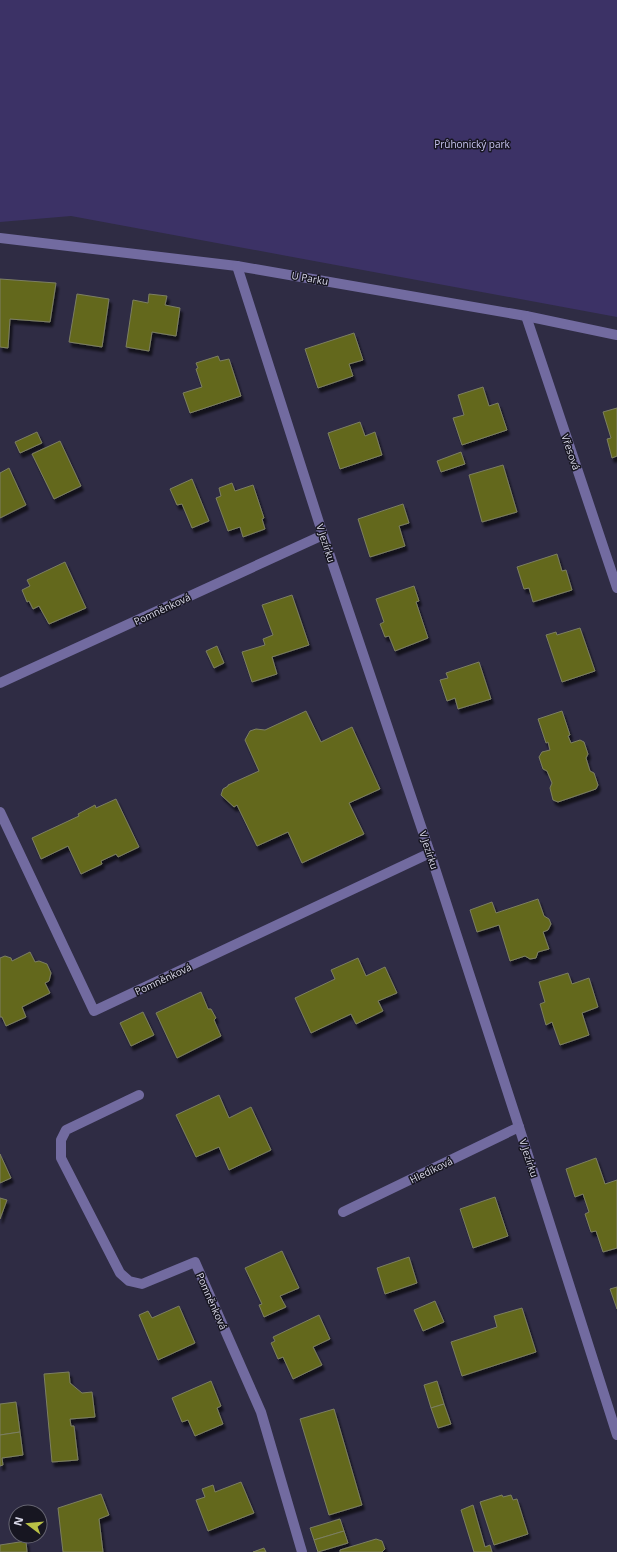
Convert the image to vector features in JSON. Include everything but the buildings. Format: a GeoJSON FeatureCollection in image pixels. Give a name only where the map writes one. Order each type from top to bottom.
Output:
{"type":"FeatureCollection","features":[{"type":"Feature","properties":{"kind":"street","name":"U Parku"},"geometry":{"type":"LineString","coordinates":[[0,238],[237,266],[526,316],[617,335]]}},
{"type":"Feature","properties":{"kind":"street","name":"V Jezírku"},"geometry":{"type":"LineString","coordinates":[[237,266],[323,535],[430,854],[617,1435]]}},
{"type":"Feature","properties":{"kind":"street","name":"Vřesová"},"geometry":{"type":"LineString","coordinates":[[526,316],[617,588]]}},
{"type":"Feature","properties":{"kind":"street","name":"Pomněnková"},"geometry":{"type":"LineString","coordinates":[[0,683],[323,535]]}},
{"type":"Feature","properties":{"kind":"street","name":"Pomněnková"},"geometry":{"type":"LineString","coordinates":[[0,812],[94,1011],[430,854]]}},
{"type":"Feature","properties":{"kind":"street","name":"Pomněnková"},"geometry":{"type":"LineString","coordinates":[[138,1095],[66,1130],[61,1140],[61,1158],[120,1273],[129,1281],[142,1284],[195,1262],[261,1412],[302,1552]]}},
{"type":"Feature","properties":{"kind":"street","name":"Hledíková"},"geometry":{"type":"LineString","coordinates":[[343,1212],[519,1128]]}},
{"type":"Feature","properties":{"kind":"green space","name":"Průhonický park"},"geometry":{"type":"Polygon","coordinates":[[[0,0],[617,0],[617,317],[71,216],[0,222],[0,0]]]}}]}
